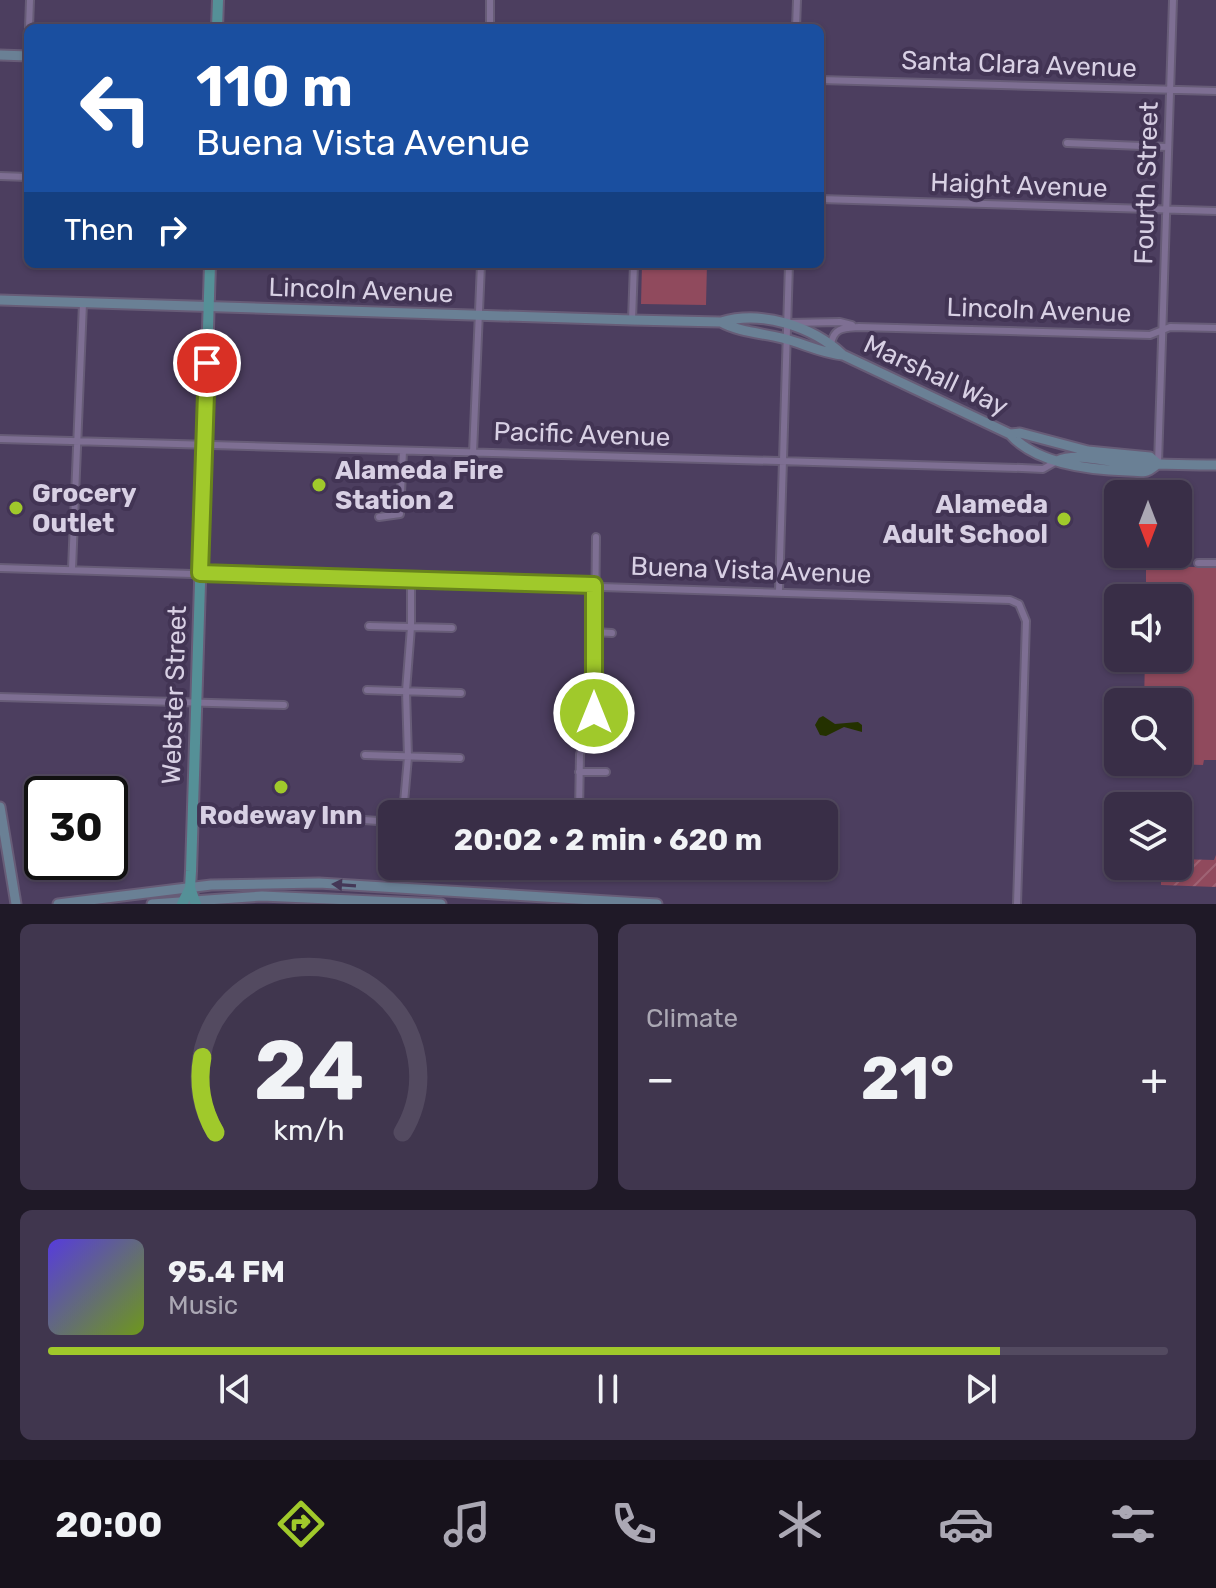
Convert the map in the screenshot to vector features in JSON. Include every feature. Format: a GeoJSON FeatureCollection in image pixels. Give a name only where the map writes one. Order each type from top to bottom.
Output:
{"type":"FeatureCollection","features":[{"type":"Feature","properties":{"kind":"main road"},"geometry":{"type":"LineString","coordinates":[[217,24],[218,0]]}},
{"type":"Feature","properties":{"kind":"main road","name":"Webster Street"},"geometry":{"type":"LineString","coordinates":[[196,902],[190,888],[210,268]]}},
{"type":"Feature","properties":{"kind":"main road","name":"Webster Street"},"geometry":{"type":"LineString","coordinates":[[182,902],[190,888]]}},
{"type":"Feature","properties":{"kind":"street"},"geometry":{"type":"LineString","coordinates":[[29,24],[30,0]]}},
{"type":"Feature","properties":{"kind":"street"},"geometry":{"type":"LineString","coordinates":[[490,0],[490,24]]}},
{"type":"Feature","properties":{"kind":"street"},"geometry":{"type":"LineString","coordinates":[[796,24],[797,0]]}},
{"type":"Feature","properties":{"kind":"street","name":"Fourth Street"},"geometry":{"type":"LineString","coordinates":[[1158,464],[1173,0]]}},
{"type":"Feature","properties":{"kind":"street"},"geometry":{"type":"LineString","coordinates":[[0,55],[24,56]]}},
{"type":"Feature","properties":{"kind":"street","name":"Santa Clara Avenue"},"geometry":{"type":"LineString","coordinates":[[824,80],[1216,91]]}},
{"type":"Feature","properties":{"kind":"street"},"geometry":{"type":"LineString","coordinates":[[1067,143],[1167,147]]}},
{"type":"Feature","properties":{"kind":"street"},"geometry":{"type":"LineString","coordinates":[[0,176],[24,177]]}},
{"type":"Feature","properties":{"kind":"street","name":"Haight Avenue"},"geometry":{"type":"LineString","coordinates":[[824,199],[1216,211]]}},
{"type":"Feature","properties":{"kind":"street"},"geometry":{"type":"LineString","coordinates":[[473,453],[481,268]]}},
{"type":"Feature","properties":{"kind":"street"},"geometry":{"type":"LineString","coordinates":[[632,320],[634,268]]}},
{"type":"Feature","properties":{"kind":"street"},"geometry":{"type":"LineString","coordinates":[[779,591],[789,268]]}},
{"type":"Feature","properties":{"kind":"street","name":"Lincoln Avenue"},"geometry":{"type":"LineString","coordinates":[[0,300],[632,320],[721,322],[733,318],[788,323],[840,322],[859,327],[1150,335],[1170,327],[1216,328]]}},
{"type":"Feature","properties":{"kind":"street"},"geometry":{"type":"LineString","coordinates":[[72,569],[83,303]]}},
{"type":"Feature","properties":{"kind":"street","name":"Lincoln Avenue"},"geometry":{"type":"LineString","coordinates":[[721,322],[733,329],[788,339]]}},
{"type":"Feature","properties":{"kind":"street"},"geometry":{"type":"LineString","coordinates":[[744,330],[788,323]]}},
{"type":"Feature","properties":{"kind":"street","name":"Marshall Way"},"geometry":{"type":"LineString","coordinates":[[788,323],[831,344],[843,355],[1010,434],[1017,442],[1057,461]]}},
{"type":"Feature","properties":{"kind":"street"},"geometry":{"type":"LineString","coordinates":[[831,344],[838,329],[859,327]]}},
{"type":"Feature","properties":{"kind":"street","name":"Marshall Way"},"geometry":{"type":"LineString","coordinates":[[788,339],[827,354],[843,355]]}},
{"type":"Feature","properties":{"kind":"street","name":"Marshall Way"},"geometry":{"type":"LineString","coordinates":[[1010,434],[1020,433],[1064,446],[1109,454],[1150,457],[1158,464]]}},
{"type":"Feature","properties":{"kind":"street","name":"Pacific Avenue"},"geometry":{"type":"LineString","coordinates":[[0,439],[1043,469],[1057,461]]}},
{"type":"Feature","properties":{"kind":"street"},"geometry":{"type":"LineString","coordinates":[[379,517],[400,514],[403,451]]}},
{"type":"Feature","properties":{"kind":"street"},"geometry":{"type":"LineString","coordinates":[[1057,461],[1075,457],[1216,465]]}},
{"type":"Feature","properties":{"kind":"street"},"geometry":{"type":"LineString","coordinates":[[579,800],[580,754],[594,713],[596,537]]}},
{"type":"Feature","properties":{"kind":"street"},"geometry":{"type":"LineString","coordinates":[[1198,563],[1216,563]]}},
{"type":"Feature","properties":{"kind":"street","name":"Buena Vista Avenue"},"geometry":{"type":"LineString","coordinates":[[0,568],[1000,598],[1019,604],[1026,621],[1017,904]]}},
{"type":"Feature","properties":{"kind":"street"},"geometry":{"type":"LineString","coordinates":[[404,800],[408,757],[406,691],[411,580]]}},
{"type":"Feature","properties":{"kind":"street"},"geometry":{"type":"LineString","coordinates":[[369,626],[452,628]]}},
{"type":"Feature","properties":{"kind":"street"},"geometry":{"type":"LineString","coordinates":[[594,632],[612,633]]}},
{"type":"Feature","properties":{"kind":"street"},"geometry":{"type":"LineString","coordinates":[[367,690],[461,693]]}},
{"type":"Feature","properties":{"kind":"street"},"geometry":{"type":"LineString","coordinates":[[0,697],[284,705]]}},
{"type":"Feature","properties":{"kind":"street"},"geometry":{"type":"LineString","coordinates":[[365,755],[460,758]]}},
{"type":"Feature","properties":{"kind":"street"},"geometry":{"type":"LineString","coordinates":[[579,772],[606,772]]}},
{"type":"Feature","properties":{"kind":"street"},"geometry":{"type":"LineString","coordinates":[[0,807],[16,904]]}},
{"type":"Feature","properties":{"kind":"street"},"geometry":{"type":"LineString","coordinates":[[364,820],[378,821]]}},
{"type":"Feature","properties":{"kind":"street"},"geometry":{"type":"LineString","coordinates":[[58,904],[239,884],[319,883],[657,904]]}},
{"type":"Feature","properties":{"kind":"street"},"geometry":{"type":"LineString","coordinates":[[152,904],[262,896],[441,904]]}},
{"type":"Feature","properties":{"kind":"shaded area"},"geometry":{"type":"Polygon","coordinates":[[[642,268],[707,268],[706,305],[641,304],[642,268]]]}},
{"type":"Feature","properties":{"kind":"shaded area"},"geometry":{"type":"Polygon","coordinates":[[[1146,568],[1216,568],[1216,760],[1204,760],[1203,765],[1192,765],[1192,688],[1144,688],[1145,672],[1192,672],[1192,584],[1146,584],[1146,568]]]}},
{"type":"Feature","properties":{"kind":"shaded area"},"geometry":{"type":"Polygon","coordinates":[[[823,716],[835,724],[858,722],[862,725],[862,732],[844,727],[826,736],[820,735],[815,725],[823,716]]]}},
{"type":"Feature","properties":{"kind":"shaded area"},"geometry":{"type":"Polygon","coordinates":[[[1216,855],[1216,887],[1161,885],[1161,880],[1192,880],[1192,859],[1214,860],[1216,855]]]}},
{"type":"Feature","properties":{"kind":"place","name":"Alameda Fire Station 2"},"geometry":{"type":"Point","coordinates":[319,485]}},
{"type":"Feature","properties":{"kind":"place","name":"Grocery Outlet"},"geometry":{"type":"Point","coordinates":[16,508]}},
{"type":"Feature","properties":{"kind":"place","name":"Alameda Adult School"},"geometry":{"type":"Point","coordinates":[1064,519]}},
{"type":"Feature","properties":{"kind":"place","name":"Rodeway Inn"},"geometry":{"type":"Point","coordinates":[281,787]}},
{"type":"Feature","properties":{"kind":"route"},"geometry":{"type":"LineString","coordinates":[[207,363],[200,573],[594,585],[594,713]]}}]}
